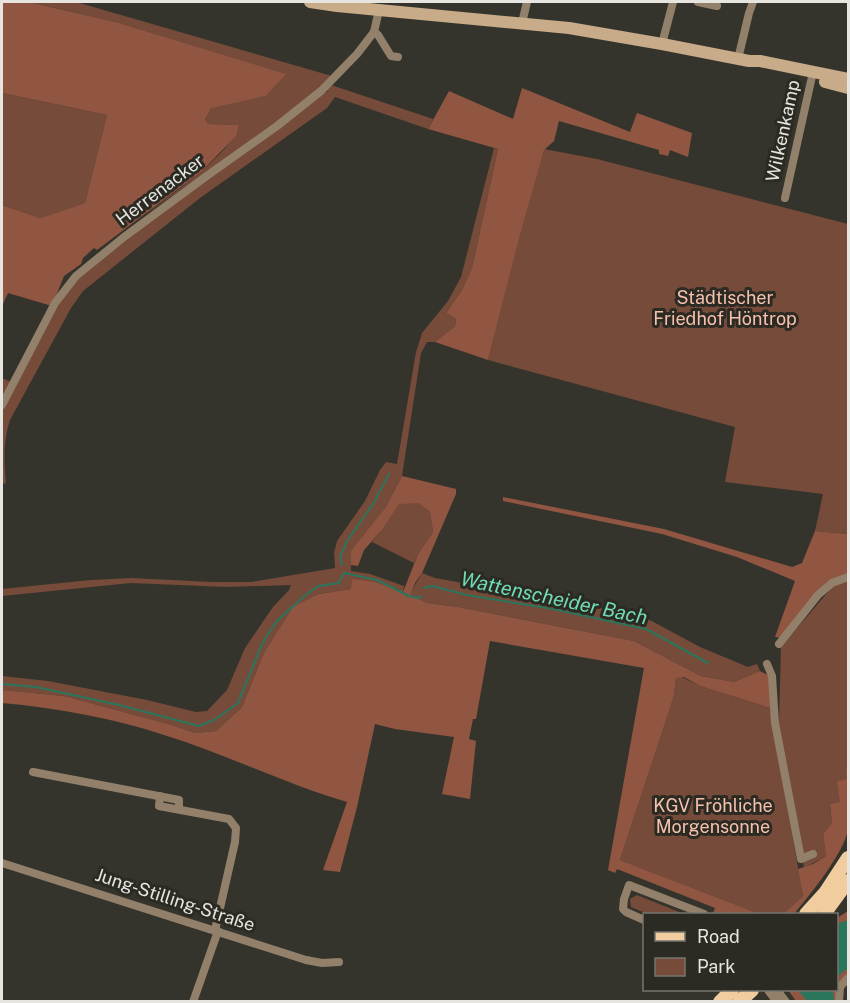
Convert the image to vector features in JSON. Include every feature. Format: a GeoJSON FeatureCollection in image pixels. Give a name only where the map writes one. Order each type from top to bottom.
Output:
{"type":"FeatureCollection","features":[{"type":"Feature","properties":{"kind":"main road"},"geometry":{"type":"LineString","coordinates":[[310,2],[522,23],[662,44],[743,60],[760,67],[849,79]]}},
{"type":"Feature","properties":{"kind":"main road"},"geometry":{"type":"LineString","coordinates":[[812,75],[849,88]]}},
{"type":"Feature","properties":{"kind":"main road"},"geometry":{"type":"LineString","coordinates":[[808,913],[825,893],[849,858]]}},
{"type":"Feature","properties":{"kind":"main road"},"geometry":{"type":"LineString","coordinates":[[825,913],[849,881]]}},
{"type":"Feature","properties":{"kind":"main road"},"geometry":{"type":"LineString","coordinates":[[720,1002],[731,991]]}},
{"type":"Feature","properties":{"kind":"main road"},"geometry":{"type":"LineString","coordinates":[[739,1002],[751,991]]}},
{"type":"Feature","properties":{"kind":"street"},"geometry":{"type":"LineString","coordinates":[[522,23],[527,2]]}},
{"type":"Feature","properties":{"kind":"street"},"geometry":{"type":"LineString","coordinates":[[662,44],[674,2]]}},
{"type":"Feature","properties":{"kind":"street"},"geometry":{"type":"LineString","coordinates":[[698,2],[717,6]]}},
{"type":"Feature","properties":{"kind":"street"},"geometry":{"type":"LineString","coordinates":[[743,60],[753,2]]}},
{"type":"Feature","properties":{"kind":"street","name":"Herrenacker"},"geometry":{"type":"LineString","coordinates":[[2,405],[55,303],[76,276],[124,237],[319,93],[357,54],[374,32],[380,10]]}},
{"type":"Feature","properties":{"kind":"street"},"geometry":{"type":"LineString","coordinates":[[374,32],[391,56],[398,57]]}},
{"type":"Feature","properties":{"kind":"street","name":"Wilkenkamp"},"geometry":{"type":"LineString","coordinates":[[785,198],[812,75]]}},
{"type":"Feature","properties":{"kind":"street"},"geometry":{"type":"LineString","coordinates":[[779,644],[818,595],[832,583],[849,577]]}},
{"type":"Feature","properties":{"kind":"street"},"geometry":{"type":"LineString","coordinates":[[767,664],[771,676],[773,715],[801,859],[813,854]]}},
{"type":"Feature","properties":{"kind":"street"},"geometry":{"type":"LineString","coordinates":[[33,772],[179,800],[179,809],[229,819],[236,828],[236,842],[217,931],[193,1002]]}},
{"type":"Feature","properties":{"kind":"street","name":"Jung-Stilling-Straße"},"geometry":{"type":"LineString","coordinates":[[2,863],[306,960],[322,963],[339,962]]}},
{"type":"Feature","properties":{"kind":"street"},"geometry":{"type":"LineString","coordinates":[[643,919],[623,909],[629,885],[697,913]]}},
{"type":"Feature","properties":{"kind":"street"},"geometry":{"type":"LineString","coordinates":[[839,1002],[840,987],[849,978]]}},
{"type":"Feature","properties":{"kind":"green space"},"geometry":{"type":"Polygon","coordinates":[[[28,2],[76,2],[332,76],[306,102],[145,215],[213,161],[234,136],[239,125],[208,124],[205,119],[211,107],[266,96],[285,74],[116,22],[28,2]]]}},
{"type":"Feature","properties":{"kind":"green space"},"geometry":{"type":"Polygon","coordinates":[[[331,85],[433,119],[428,129],[335,97],[327,108],[200,198],[83,291],[71,308],[10,420],[5,452],[6,484],[2,483],[2,378],[11,382],[54,309],[84,271],[323,92],[327,92],[328,86],[331,85]]]}},
{"type":"Feature","properties":{"kind":"green space"},"geometry":{"type":"Polygon","coordinates":[[[2,93],[107,115],[85,203],[40,218],[2,205],[2,93]]]}},
{"type":"Feature","properties":{"kind":"green space"},"geometry":{"type":"Polygon","coordinates":[[[494,148],[498,149],[472,268],[462,290],[446,313],[456,319],[455,326],[435,342],[427,342],[421,353],[402,476],[385,508],[351,552],[351,571],[370,574],[404,586],[403,593],[375,582],[351,589],[319,594],[263,655],[242,707],[216,731],[195,733],[64,696],[2,690],[2,676],[48,681],[196,712],[207,711],[227,690],[245,648],[291,585],[226,587],[131,583],[2,596],[2,589],[131,578],[251,582],[335,568],[334,553],[337,541],[365,501],[386,462],[397,464],[416,352],[422,333],[448,301],[461,277],[494,148]]]}},
{"type":"Feature","properties":{"kind":"green space","name":"Städtischer Friedhof Höntrop"},"geometry":{"type":"Polygon","coordinates":[[[544,149],[597,159],[848,224],[848,534],[815,531],[823,494],[725,482],[735,427],[488,360],[544,149]]]}},
{"type":"Feature","properties":{"kind":"green space"},"geometry":{"type":"Polygon","coordinates":[[[399,503],[418,503],[430,512],[433,532],[414,563],[372,542],[399,503]]]}},
{"type":"Feature","properties":{"kind":"green space"},"geometry":{"type":"Polygon","coordinates":[[[422,573],[435,578],[646,618],[700,647],[748,667],[757,664],[760,671],[734,682],[701,676],[634,641],[427,603],[409,595],[422,573]]]}},
{"type":"Feature","properties":{"kind":"green space"},"geometry":{"type":"Polygon","coordinates":[[[848,581],[847,779],[840,802],[830,804],[832,823],[823,834],[826,856],[804,868],[779,724],[781,647],[834,585],[848,581]]]}},
{"type":"Feature","properties":{"kind":"green space","name":"KGV Fröhliche Morgensonne"},"geometry":{"type":"Polygon","coordinates":[[[680,676],[700,686],[770,708],[803,896],[784,913],[757,913],[620,860],[674,696],[676,678],[680,676]]]}},
{"type":"Feature","properties":{"kind":"green space"},"geometry":{"type":"Polygon","coordinates":[[[637,895],[682,913],[646,913],[631,907],[630,899],[637,895]]]}},
{"type":"Feature","properties":{"kind":"shaded area"},"geometry":{"type":"Polygon","coordinates":[[[2,2],[28,2],[116,22],[286,74],[266,96],[211,108],[205,119],[208,124],[239,125],[236,136],[202,171],[97,250],[94,248],[83,258],[81,264],[64,276],[52,306],[8,293],[2,306],[2,205],[40,218],[85,203],[107,115],[2,93],[2,2]]]}},
{"type":"Feature","properties":{"kind":"shaded area"},"geometry":{"type":"Polygon","coordinates":[[[522,88],[630,132],[637,113],[692,133],[688,157],[670,150],[668,156],[659,154],[659,150],[559,121],[554,141],[544,150],[488,360],[435,342],[455,326],[456,319],[446,313],[462,290],[472,268],[498,149],[428,129],[449,91],[513,119],[522,88]]]}},
{"type":"Feature","properties":{"kind":"shaded area"},"geometry":{"type":"Polygon","coordinates":[[[402,476],[456,489],[456,494],[422,573],[410,595],[427,603],[634,641],[701,676],[734,682],[760,671],[771,677],[770,708],[700,686],[684,677],[676,678],[674,696],[620,860],[757,913],[713,913],[715,908],[617,869],[615,873],[608,870],[644,668],[490,641],[476,719],[473,719],[469,739],[476,741],[470,799],[442,794],[454,737],[375,724],[340,872],[323,870],[347,802],[301,787],[190,744],[127,724],[44,708],[2,703],[2,690],[64,696],[195,733],[216,731],[242,707],[263,655],[293,607],[319,594],[351,589],[352,579],[375,582],[403,592],[418,554],[433,532],[430,512],[418,503],[399,504],[382,530],[364,550],[358,566],[351,565],[351,551],[385,508],[402,476]]]}},
{"type":"Feature","properties":{"kind":"shaded area"},"geometry":{"type":"Polygon","coordinates":[[[503,497],[664,529],[792,567],[802,563],[815,531],[848,534],[848,575],[830,581],[783,638],[775,637],[795,581],[737,557],[662,534],[503,501],[503,497]]]}},
{"type":"Feature","properties":{"kind":"shaded area"},"geometry":{"type":"Polygon","coordinates":[[[848,768],[849,814],[845,839],[826,873],[795,913],[784,913],[803,896],[798,869],[826,856],[823,834],[832,823],[830,804],[840,802],[837,781],[847,779],[846,769],[848,768]]]}},
{"type":"Feature","properties":{"kind":"shaded area"},"geometry":{"type":"Polygon","coordinates":[[[848,911],[848,983],[843,989],[842,1001],[796,1001],[789,991],[838,991],[838,917],[848,911]]]}},
{"type":"Feature","properties":{"kind":"shaded area"},"geometry":{"type":"Polygon","coordinates":[[[848,920],[848,968],[838,976],[838,924],[848,920]]]}},
{"type":"Feature","properties":{"kind":"shaded area"},"geometry":{"type":"Polygon","coordinates":[[[799,991],[833,991],[834,1001],[807,1001],[799,991]]]}},
{"type":"Feature","properties":{"kind":"waterway"},"geometry":{"type":"LineString","coordinates":[[342,565],[340,557],[347,541],[373,504],[389,474]]}},
{"type":"Feature","properties":{"kind":"waterway","name":"Wattenscheider Bach"},"geometry":{"type":"LineString","coordinates":[[2,684],[36,687],[119,705],[199,726],[214,720],[238,703],[262,644],[276,622],[318,586],[339,583],[344,573],[377,580],[409,596],[419,598],[421,596]]}},
{"type":"Feature","properties":{"kind":"waterway","name":"Wattenscheider Bach"},"geometry":{"type":"LineString","coordinates":[[424,588],[432,586],[467,595],[553,609],[646,629],[708,663]]}}]}
